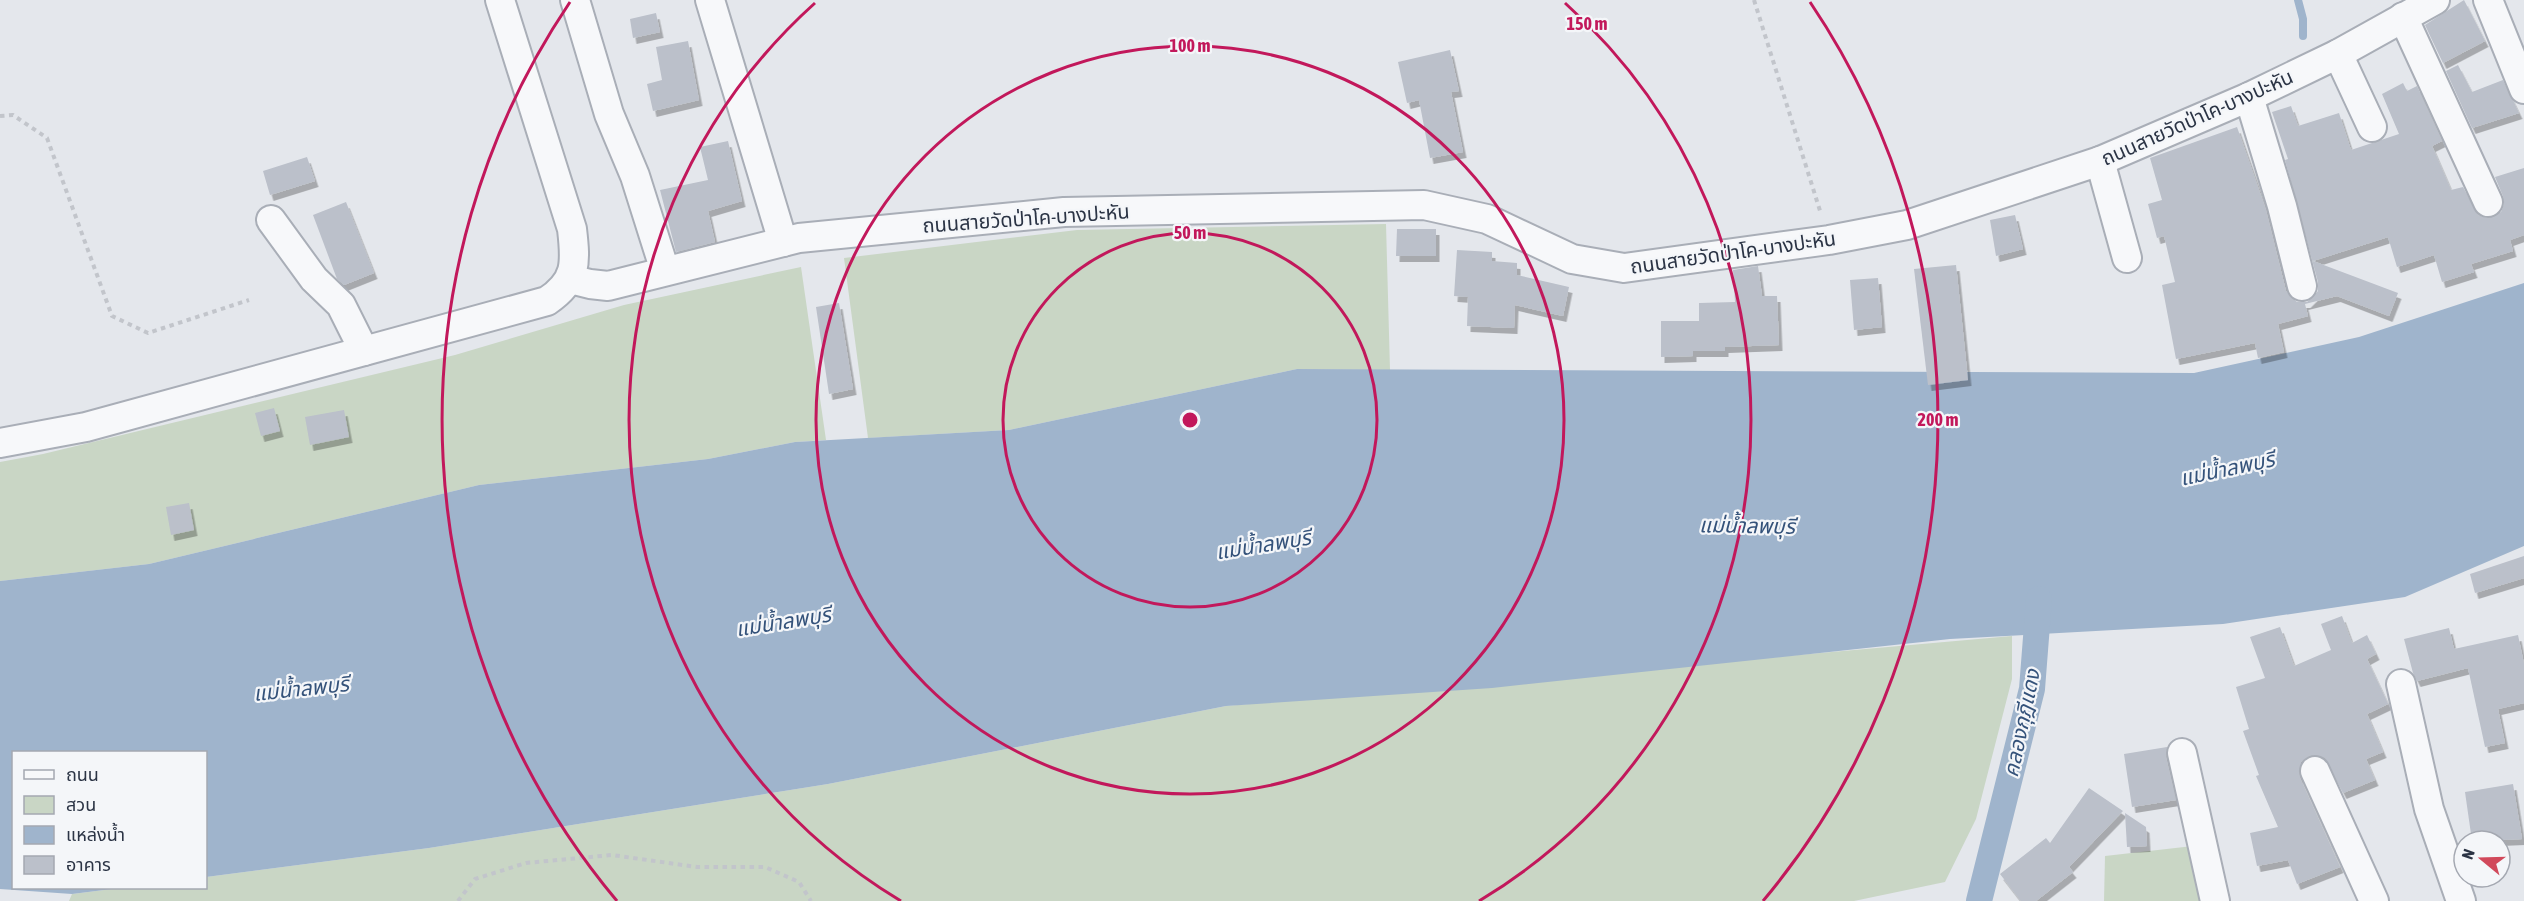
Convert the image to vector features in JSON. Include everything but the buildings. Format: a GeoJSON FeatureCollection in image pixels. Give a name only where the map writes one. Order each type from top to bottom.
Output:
{"type":"FeatureCollection","features":[{"type":"Feature","properties":{"kind":"street"},"geometry":{"type":"LineString","coordinates":[[0,443],[86,427],[547,301],[563,290],[570,279],[575,254],[572,229],[500,0]]}},
{"type":"Feature","properties":{"kind":"street"},"geometry":{"type":"LineString","coordinates":[[575,0],[609,114],[635,176],[665,271]]}},
{"type":"Feature","properties":{"kind":"street"},"geometry":{"type":"LineString","coordinates":[[710,0],[783,242]]}},
{"type":"Feature","properties":{"kind":"street","name":"ถนนสายวัดป่าโค-บางปะหัน"},"geometry":{"type":"LineString","coordinates":[[570,279],[590,285],[608,286],[799,238],[1064,212],[1424,205],[1487,219],[1572,259],[1624,268],[1829,240],[1907,225],[2100,161],[2249,97],[2338,54],[2435,0]]}},
{"type":"Feature","properties":{"kind":"street"},"geometry":{"type":"LineString","coordinates":[[2488,0],[2524,89]]}},
{"type":"Feature","properties":{"kind":"street"},"geometry":{"type":"LineString","coordinates":[[2403,17],[2488,202]]}},
{"type":"Feature","properties":{"kind":"street"},"geometry":{"type":"LineString","coordinates":[[2338,54],[2372,127]]}},
{"type":"Feature","properties":{"kind":"street"},"geometry":{"type":"LineString","coordinates":[[2249,97],[2282,206],[2302,286]]}},
{"type":"Feature","properties":{"kind":"street"},"geometry":{"type":"LineString","coordinates":[[2100,161],[2127,258]]}},
{"type":"Feature","properties":{"kind":"street"},"geometry":{"type":"LineString","coordinates":[[271,220],[314,279],[341,305],[364,351]]}},
{"type":"Feature","properties":{"kind":"street"},"geometry":{"type":"LineString","coordinates":[[2401,684],[2429,809],[2461,901]]}},
{"type":"Feature","properties":{"kind":"street"},"geometry":{"type":"LineString","coordinates":[[2182,753],[2215,901]]}},
{"type":"Feature","properties":{"kind":"street"},"geometry":{"type":"LineString","coordinates":[[2315,771],[2374,901]]}},
{"type":"Feature","properties":{"kind":"path"},"geometry":{"type":"LineString","coordinates":[[1754,0],[1829,240]]}},
{"type":"Feature","properties":{"kind":"path"},"geometry":{"type":"LineString","coordinates":[[0,116],[13,115],[47,138],[112,316],[148,333],[249,300]]}},
{"type":"Feature","properties":{"kind":"path"},"geometry":{"type":"LineString","coordinates":[[458,901],[475,879],[526,863],[612,855],[697,867],[765,867],[799,882],[812,901]]}},
{"type":"Feature","properties":{"kind":"green space"},"geometry":{"type":"Polygon","coordinates":[[[1386,224],[1390,370],[1297,369],[1009,430],[868,438],[844,258],[1077,230],[1386,224]]]}},
{"type":"Feature","properties":{"kind":"green space"},"geometry":{"type":"Polygon","coordinates":[[[801,267],[826,440],[795,442],[708,459],[479,485],[149,564],[0,581],[0,462],[43,454],[455,355],[624,305],[801,267]]]}},
{"type":"Feature","properties":{"kind":"green space"},"geometry":{"type":"Polygon","coordinates":[[[2012,636],[2012,679],[1976,819],[1945,882],[1854,901],[69,901],[72,894],[112,889],[207,889],[207,877],[429,848],[828,784],[1226,706],[2012,636]]]}},
{"type":"Feature","properties":{"kind":"green space"},"geometry":{"type":"Polygon","coordinates":[[[2193,846],[2210,901],[2104,901],[2105,856],[2193,846]]]}},
{"type":"Feature","properties":{"kind":"water","name":"แม่น้ำลพบุรี"},"geometry":{"type":"Polygon","coordinates":[[[2524,283],[2524,546],[2405,597],[2223,624],[1950,639],[1492,688],[1226,706],[828,784],[429,848],[207,877],[207,751],[12,751],[12,889],[112,889],[72,894],[0,889],[0,581],[149,564],[479,485],[708,459],[795,442],[1009,430],[1297,369],[2194,373],[2359,337],[2524,283]]]}},
{"type":"Feature","properties":{"kind":"waterway"},"geometry":{"type":"LineString","coordinates":[[2298,0],[2303,19],[2303,36]]}},
{"type":"Feature","properties":{"kind":"waterway","name":"คลองกุฎีแดง"},"geometry":{"type":"LineString","coordinates":[[1979,901],[2032,689],[2039,599]]}}]}
